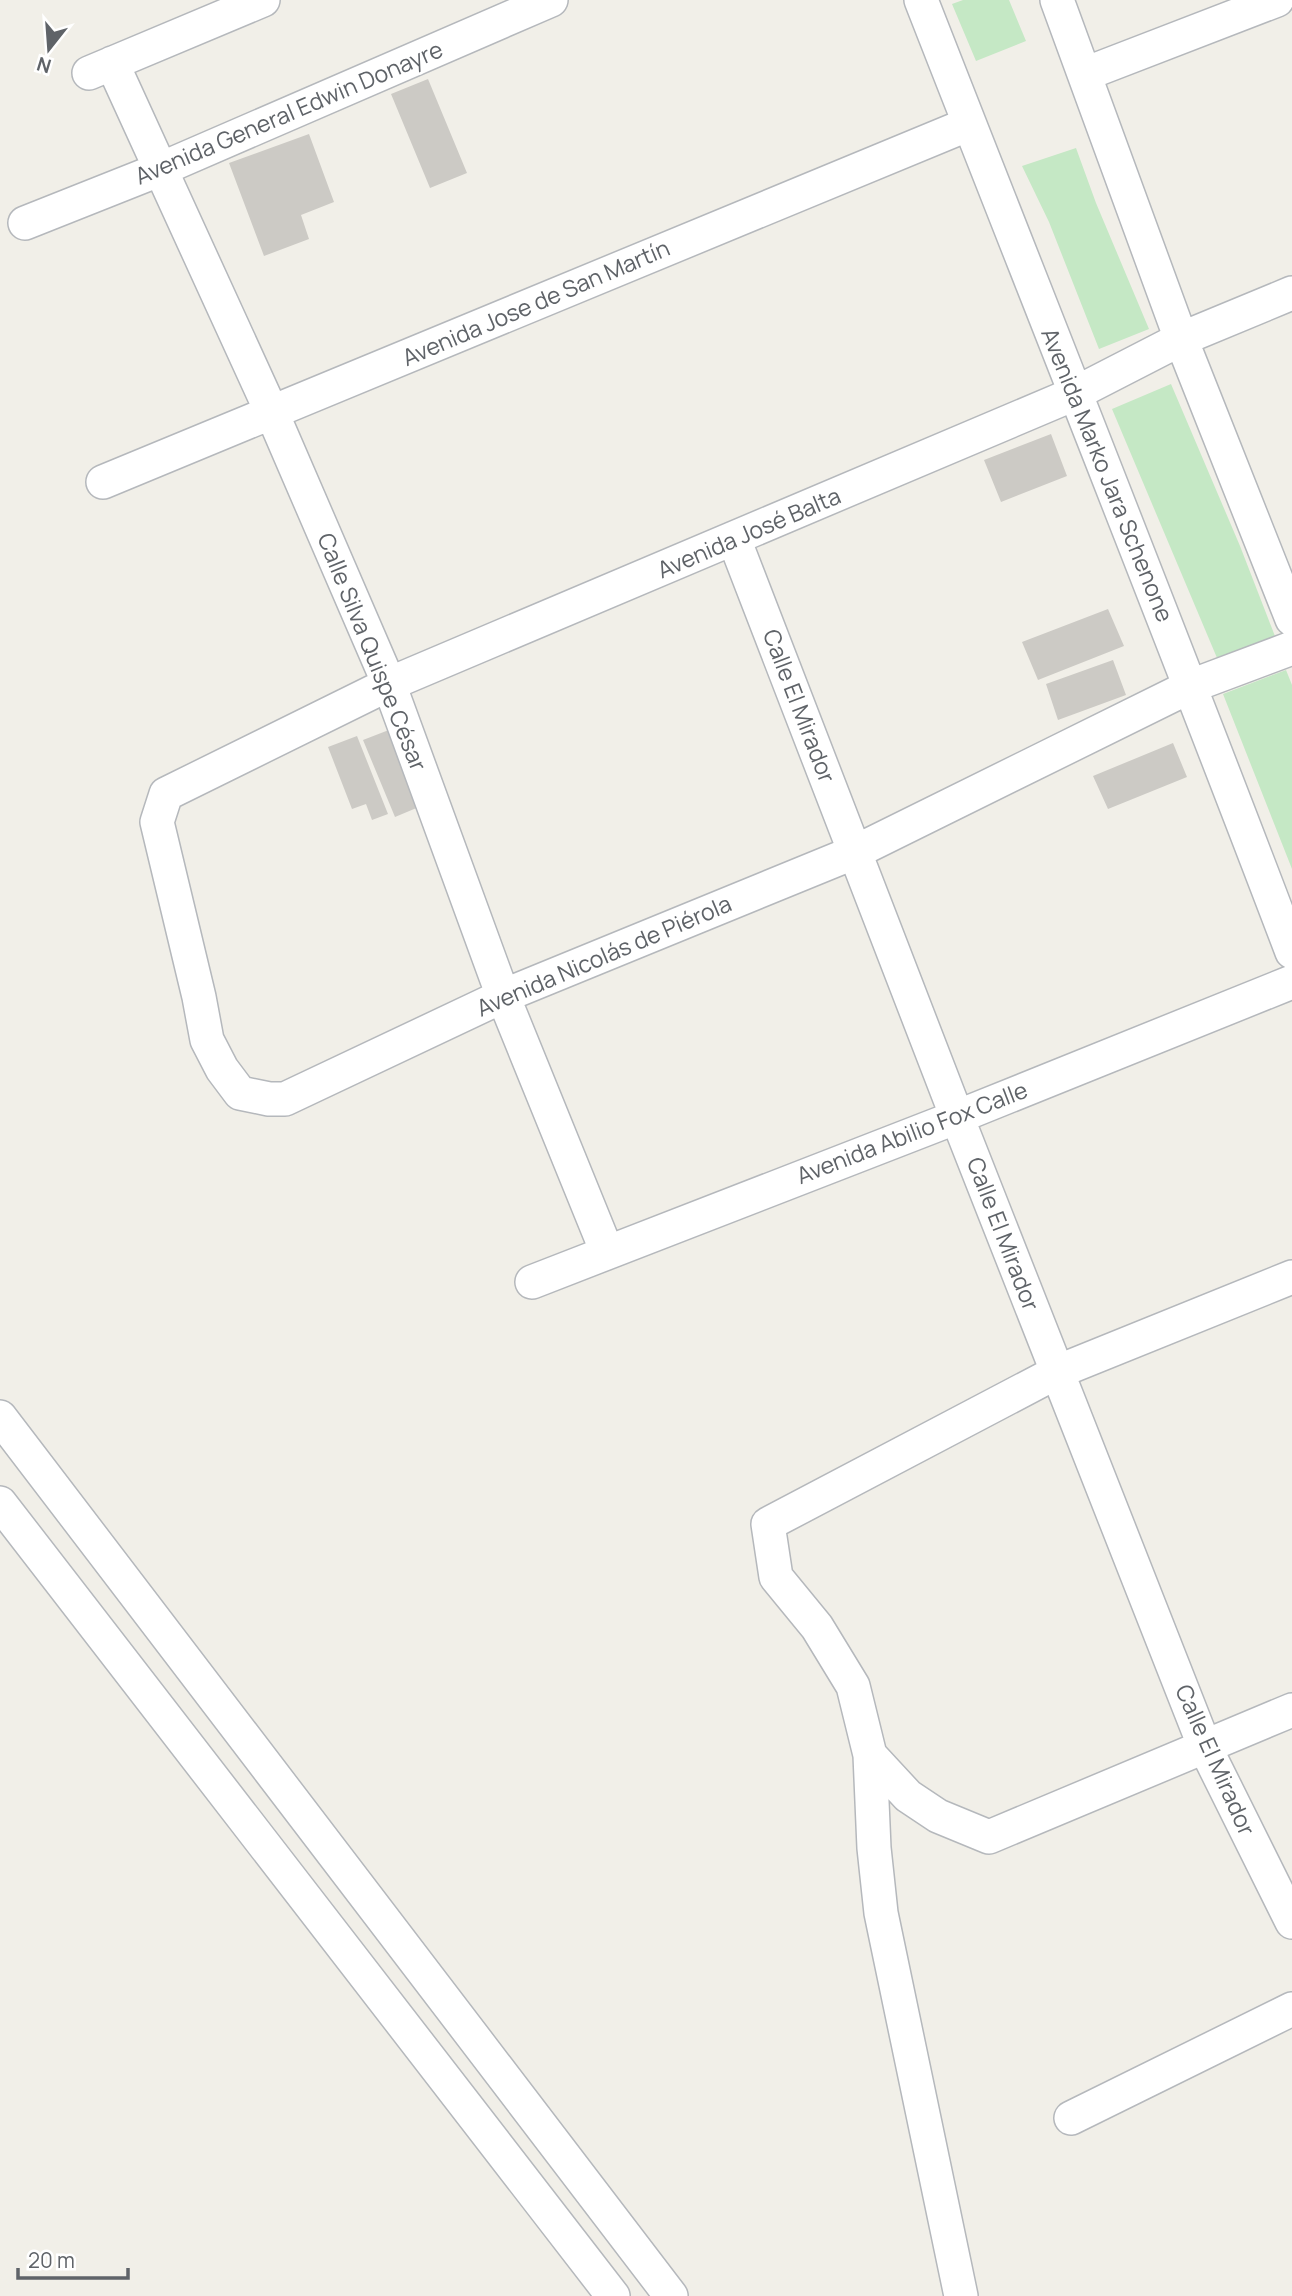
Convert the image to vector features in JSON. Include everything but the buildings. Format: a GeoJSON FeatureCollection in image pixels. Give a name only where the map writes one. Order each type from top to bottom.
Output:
{"type":"FeatureCollection","features":[{"type":"Feature","properties":{"kind":"street","name":"Calle Silva Quispe César"},"geometry":{"type":"LineString","coordinates":[[263,0],[101,68],[161,169],[272,413],[389,684],[503,996],[607,1252]]}},
{"type":"Feature","properties":{"kind":"street","name":"Avenida General Edwin Donayre"},"geometry":{"type":"LineString","coordinates":[[24,223],[161,169],[551,0]]}},
{"type":"Feature","properties":{"kind":"street","name":"Avenida Marko Jara Schenone"},"geometry":{"type":"LineString","coordinates":[[921,0],[1191,686],[1292,952]]}},
{"type":"Feature","properties":{"kind":"street"},"geometry":{"type":"LineString","coordinates":[[1057,0],[1181,339],[1292,619]]}},
{"type":"Feature","properties":{"kind":"street"},"geometry":{"type":"LineString","coordinates":[[1085,74],[1277,0]]}},
{"type":"Feature","properties":{"kind":"street","name":"Avenida Jose de San Martín"},"geometry":{"type":"LineString","coordinates":[[103,482],[969,124]]}},
{"type":"Feature","properties":{"kind":"street","name":"Avenida José Balta"},"geometry":{"type":"LineString","coordinates":[[206,775],[389,684],[1074,394],[1181,339],[1292,293]]}},
{"type":"Feature","properties":{"kind":"street","name":"Calle El Mirador"},"geometry":{"type":"LineString","coordinates":[[734,539],[957,1117],[1204,1745],[1292,1922]]}},
{"type":"Feature","properties":{"kind":"street","name":"Avenida Nicolás de Piérola"},"geometry":{"type":"LineString","coordinates":[[206,775],[166,794],[157,822],[207,1040],[222,1069],[240,1093],[270,1099],[285,1098],[503,996],[855,852],[1191,686],[1292,648]]}},
{"type":"Feature","properties":{"kind":"street","name":"Avenida Abilio Fox Calle"},"geometry":{"type":"LineString","coordinates":[[532,1282],[957,1117],[1292,982]]}},
{"type":"Feature","properties":{"kind":"street"},"geometry":{"type":"LineString","coordinates":[[961,2296],[881,1913],[874,1848],[870,1755],[853,1686],[817,1627],[776,1577],[768,1524],[1057,1372],[1292,1277]]}},
{"type":"Feature","properties":{"kind":"street"},"geometry":{"type":"LineString","coordinates":[[0,1417],[671,2296]]}},
{"type":"Feature","properties":{"kind":"street"},"geometry":{"type":"LineString","coordinates":[[0,1503],[613,2296]]}},
{"type":"Feature","properties":{"kind":"street"},"geometry":{"type":"LineString","coordinates":[[870,1755],[908,1797],[938,1816],[989,1837],[1292,1710]]}},
{"type":"Feature","properties":{"kind":"street"},"geometry":{"type":"LineString","coordinates":[[1071,2118],[1292,2009]]}},
{"type":"Feature","properties":{"kind":"green space"},"geometry":{"type":"Polygon","coordinates":[[[963,0],[1009,0],[1026,41],[976,61],[952,4],[963,0]]]}},
{"type":"Feature","properties":{"kind":"green space"},"geometry":{"type":"Polygon","coordinates":[[[1076,148],[1149,329],[1099,349],[1049,222],[1022,166],[1076,148]]]}},
{"type":"Feature","properties":{"kind":"green space"},"geometry":{"type":"Polygon","coordinates":[[[1171,384],[1240,546],[1278,644],[1220,665],[1112,409],[1171,384]]]}},
{"type":"Feature","properties":{"kind":"green space"},"geometry":{"type":"Polygon","coordinates":[[[1286,670],[1292,685],[1292,869],[1223,694],[1286,670]]]}}]}
